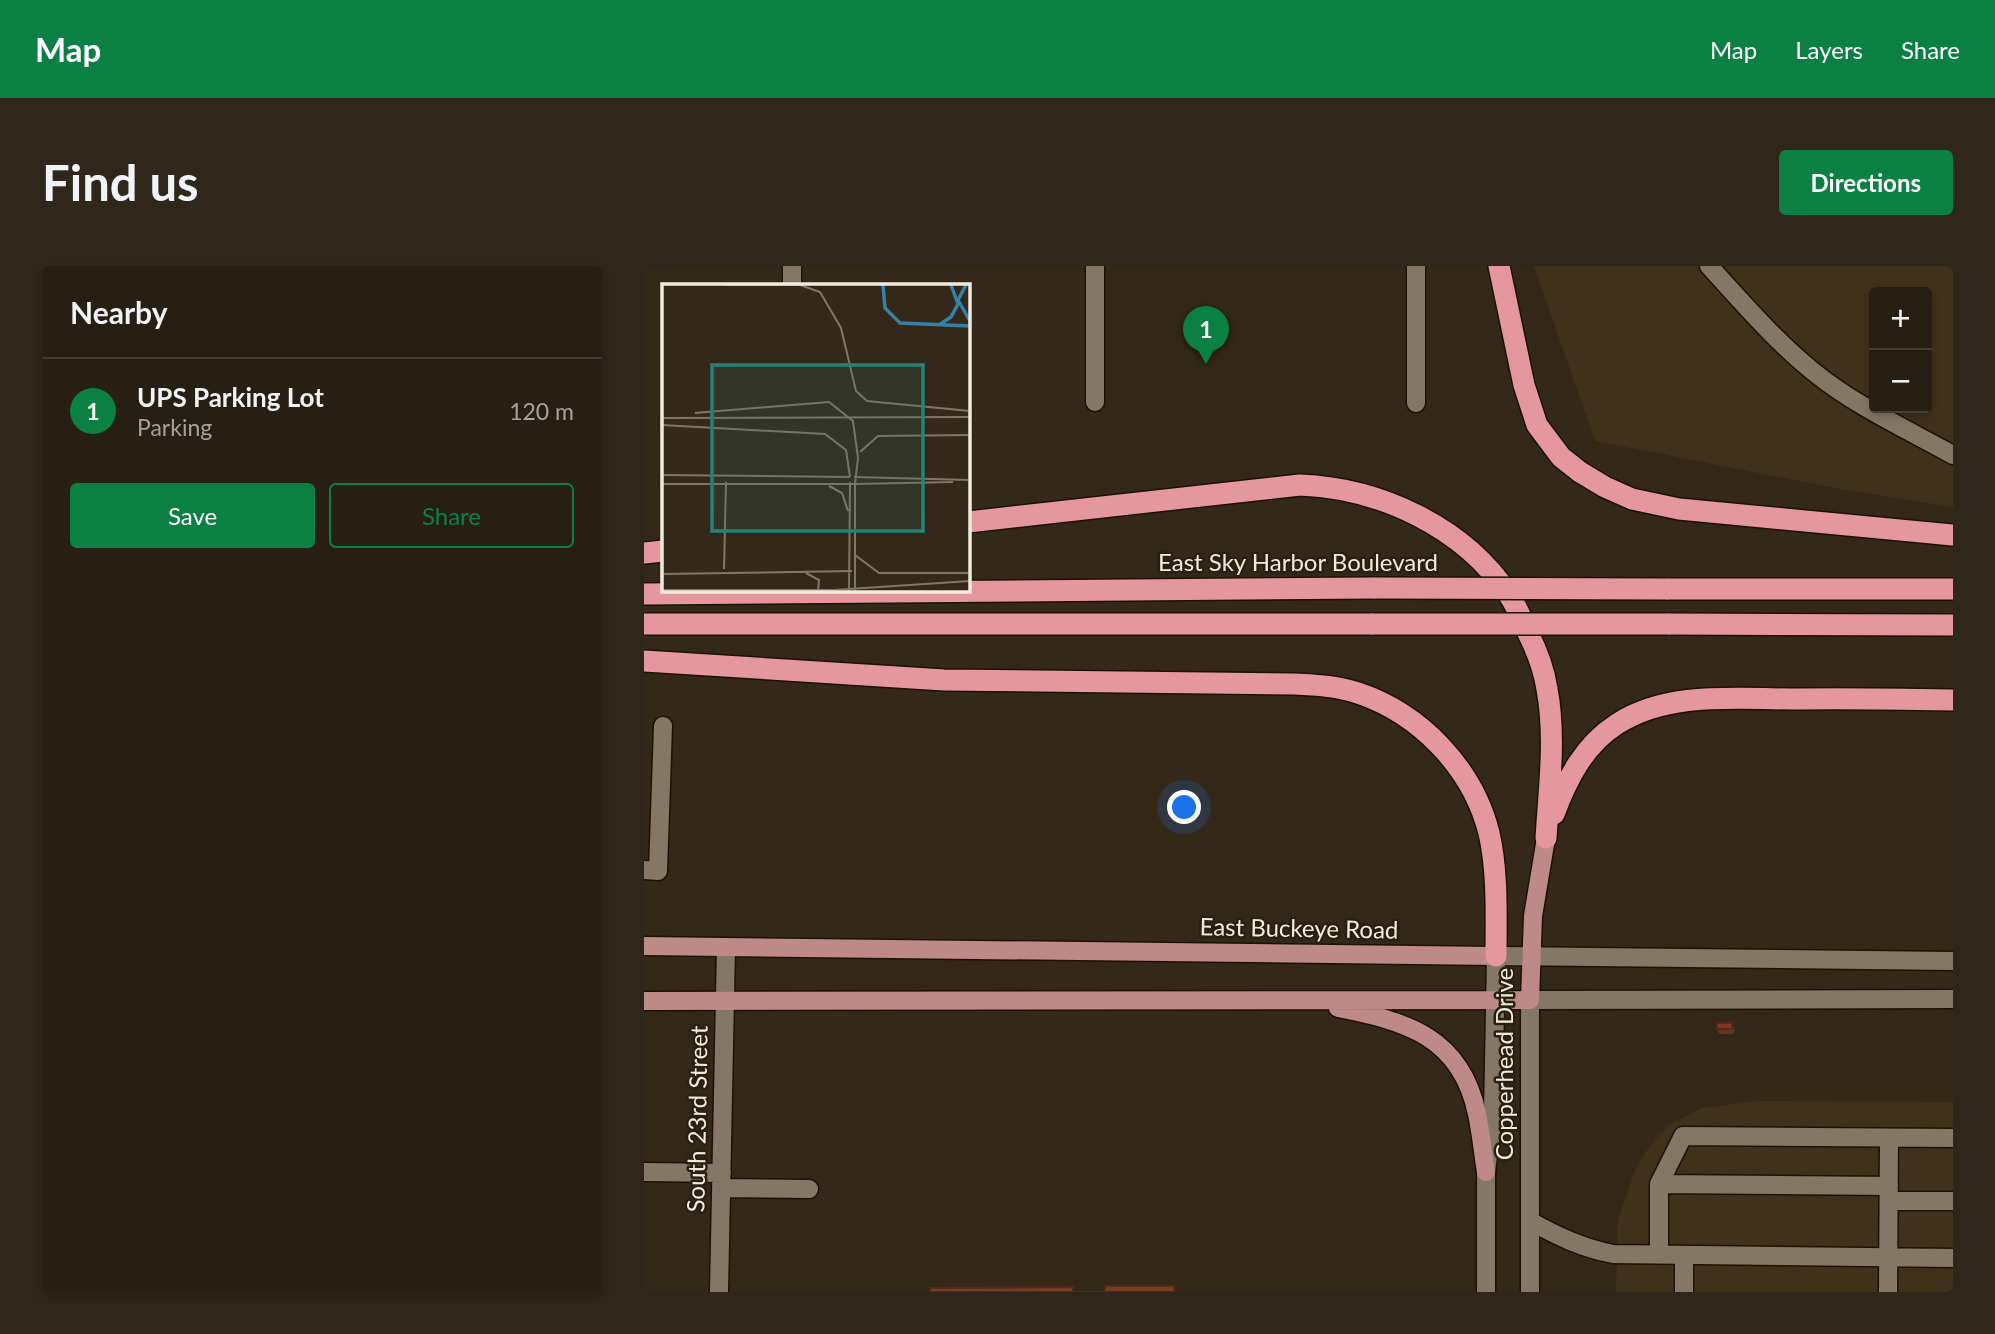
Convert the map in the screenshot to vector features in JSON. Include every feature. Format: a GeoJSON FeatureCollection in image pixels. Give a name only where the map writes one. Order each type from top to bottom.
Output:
{"type":"FeatureCollection","features":[{"type":"Feature","properties":{"kind":"highway"},"geometry":{"type":"LineString","coordinates":[[1499,266],[1524,385],[1537,425],[1561,457],[1605,487],[1632,499],[1679,509],[1953,535]]}},
{"type":"Feature","properties":{"kind":"highway"},"geometry":{"type":"LineString","coordinates":[[970,522],[1300,485],[1324,486],[1369,495],[1395,504],[1419,517],[1464,545],[1494,576],[1518,609],[1536,649],[1543,668],[1550,707],[1550,779],[1546,838]]}},
{"type":"Feature","properties":{"kind":"highway"},"geometry":{"type":"LineString","coordinates":[[644,553],[662,551]]}},
{"type":"Feature","properties":{"kind":"highway","name":"East Sky Harbor Boulevard"},"geometry":{"type":"LineString","coordinates":[[970,591],[1375,588],[1953,589]]}},
{"type":"Feature","properties":{"kind":"highway","name":"East Sky Harbor Boulevard"},"geometry":{"type":"LineString","coordinates":[[644,594],[888,592]]}},
{"type":"Feature","properties":{"kind":"highway"},"geometry":{"type":"LineString","coordinates":[[644,624],[1953,625]]}},
{"type":"Feature","properties":{"kind":"highway"},"geometry":{"type":"LineString","coordinates":[[644,661],[944,680],[1303,684],[1360,694],[1394,710],[1426,732],[1452,759],[1472,790],[1485,819],[1492,852],[1496,956]]}},
{"type":"Feature","properties":{"kind":"highway"},"geometry":{"type":"LineString","coordinates":[[1546,838],[1567,781],[1585,753],[1615,725],[1650,709],[1690,700],[1953,700]]}},
{"type":"Feature","properties":{"kind":"main road","name":"Copperhead Drive"},"geometry":{"type":"LineString","coordinates":[[1530,1000],[1533,916],[1546,838]]}},
{"type":"Feature","properties":{"kind":"main road","name":"East Buckeye Road"},"geometry":{"type":"LineString","coordinates":[[644,946],[1496,956]]}},
{"type":"Feature","properties":{"kind":"main road"},"geometry":{"type":"LineString","coordinates":[[644,1000],[1530,1000]]}},
{"type":"Feature","properties":{"kind":"main road"},"geometry":{"type":"LineString","coordinates":[[1296,1000],[1395,1021],[1412,1027],[1438,1044],[1459,1069],[1473,1098],[1486,1172]]}},
{"type":"Feature","properties":{"kind":"street"},"geometry":{"type":"LineString","coordinates":[[792,266],[792,284]]}},
{"type":"Feature","properties":{"kind":"street"},"geometry":{"type":"LineString","coordinates":[[1095,266],[1095,402]]}},
{"type":"Feature","properties":{"kind":"street"},"geometry":{"type":"LineString","coordinates":[[1416,266],[1416,402]]}},
{"type":"Feature","properties":{"kind":"street"},"geometry":{"type":"LineString","coordinates":[[1709,266],[1765,328],[1816,374],[1865,406],[1953,455]]}},
{"type":"Feature","properties":{"kind":"street"},"geometry":{"type":"LineString","coordinates":[[644,870],[659,871],[663,726]]}},
{"type":"Feature","properties":{"kind":"street","name":"South 23rd Street"},"geometry":{"type":"LineString","coordinates":[[719,1292],[726,947]]}},
{"type":"Feature","properties":{"kind":"street","name":"East Buckeye Road"},"geometry":{"type":"LineString","coordinates":[[1496,956],[1953,961]]}},
{"type":"Feature","properties":{"kind":"street","name":"Copperhead Drive"},"geometry":{"type":"LineString","coordinates":[[1486,1292],[1486,1172],[1493,1116],[1496,956]]}},
{"type":"Feature","properties":{"kind":"street"},"geometry":{"type":"LineString","coordinates":[[1530,1000],[1953,999]]}},
{"type":"Feature","properties":{"kind":"street","name":"Copperhead Drive"},"geometry":{"type":"LineString","coordinates":[[1530,1000],[1530,1292]]}},
{"type":"Feature","properties":{"kind":"street"},"geometry":{"type":"LineString","coordinates":[[1659,1255],[1659,1184],[1683,1136],[1953,1138]]}},
{"type":"Feature","properties":{"kind":"street"},"geometry":{"type":"LineString","coordinates":[[1888,1292],[1889,1138]]}},
{"type":"Feature","properties":{"kind":"street"},"geometry":{"type":"LineString","coordinates":[[644,1172],[809,1189]]}},
{"type":"Feature","properties":{"kind":"street"},"geometry":{"type":"LineString","coordinates":[[1659,1184],[1889,1193],[1953,1201]]}},
{"type":"Feature","properties":{"kind":"street"},"geometry":{"type":"LineString","coordinates":[[1530,1221],[1575,1244],[1613,1254],[1953,1258]]}},
{"type":"Feature","properties":{"kind":"street"},"geometry":{"type":"LineString","coordinates":[[1684,1255],[1684,1292]]}},
{"type":"Feature","properties":{"kind":"shaded area"},"geometry":{"type":"Polygon","coordinates":[[[1534,266],[1953,266],[1953,507],[1840,489],[1595,441],[1534,266]]]}},
{"type":"Feature","properties":{"kind":"shaded area"},"geometry":{"type":"Polygon","coordinates":[[[1757,1101],[1953,1102],[1953,1292],[1616,1292],[1618,1219],[1637,1165],[1652,1143],[1669,1125],[1702,1108],[1757,1101]]]}},
{"type":"Feature","properties":{"kind":"building"},"geometry":{"type":"Polygon","coordinates":[[[1717,1023],[1732,1023],[1732,1029],[1717,1029],[1717,1023]]]}},
{"type":"Feature","properties":{"kind":"building"},"geometry":{"type":"Polygon","coordinates":[[[1105,1286],[1174,1286],[1174,1292],[1105,1292],[1105,1286]]]}},
{"type":"Feature","properties":{"kind":"building"},"geometry":{"type":"Polygon","coordinates":[[[1073,1287],[1073,1292],[930,1292],[930,1288],[1073,1287]]]}},
{"type":"Feature","properties":{"kind":"place","name":"UPS Parking Lot"},"geometry":{"type":"Point","coordinates":[1206,364]}}]}
